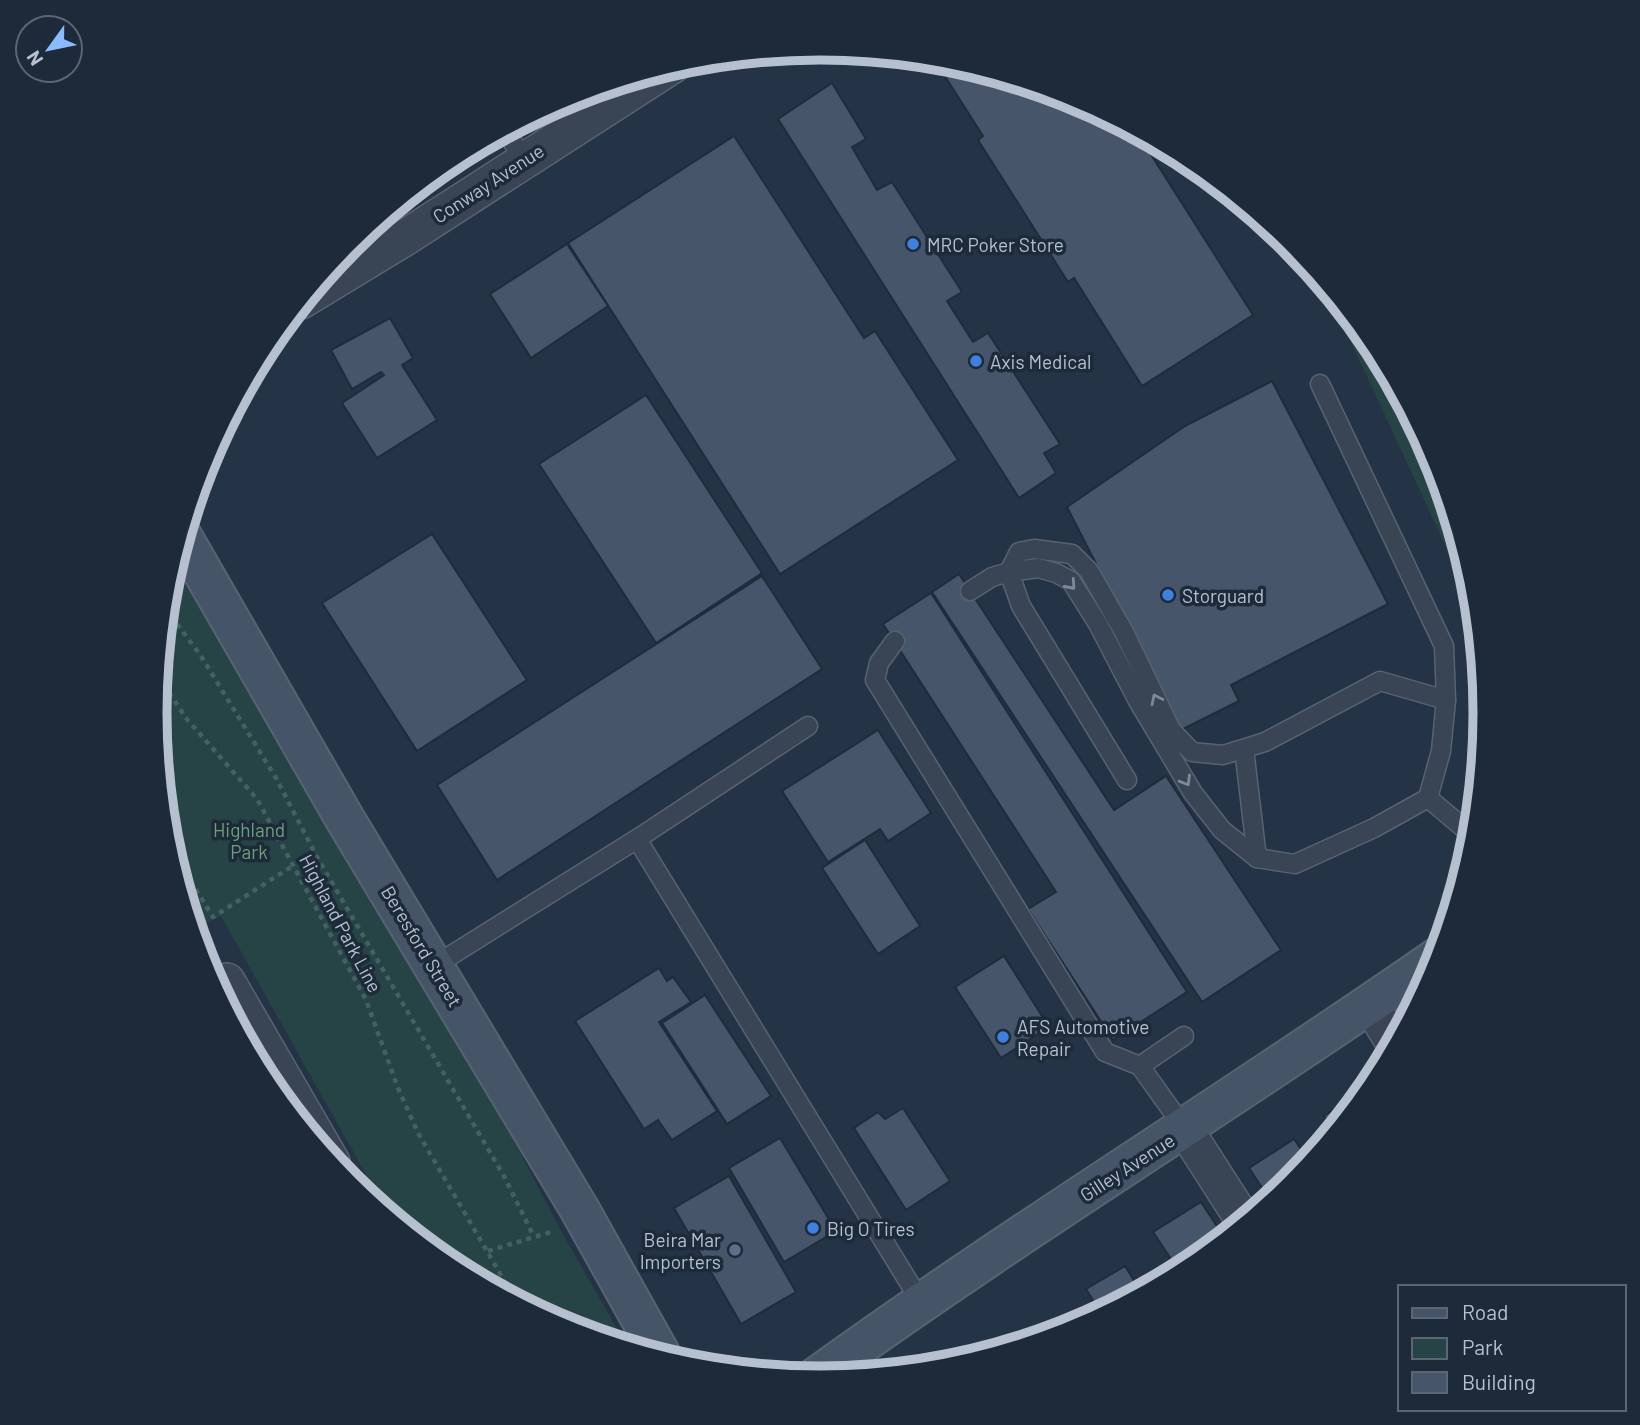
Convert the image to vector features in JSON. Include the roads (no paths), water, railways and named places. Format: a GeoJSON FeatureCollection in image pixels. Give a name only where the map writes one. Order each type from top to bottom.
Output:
{"type":"FeatureCollection","features":[{"type":"Feature","properties":{"kind":"street","name":"Conway Avenue"},"geometry":{"type":"LineString","coordinates":[[330,280],[403,239],[642,85]]}},
{"type":"Feature","properties":{"kind":"street","name":"Beresford Street"},"geometry":{"type":"LineString","coordinates":[[188,547],[345,819],[586,1221],[655,1344]]}},
{"type":"Feature","properties":{"kind":"street","name":"Gilley Avenue"},"geometry":{"type":"LineString","coordinates":[[832,1365],[921,1302],[1185,1129],[1420,970]]}},
{"type":"Feature","properties":{"kind":"street"},"geometry":{"type":"LineString","coordinates":[[227,981],[301,1109]]}},
{"type":"Feature","properties":{"kind":"street"},"geometry":{"type":"LineString","coordinates":[[1370,1004],[1389,1034]]}},
{"type":"Feature","properties":{"kind":"street"},"geometry":{"type":"LineString","coordinates":[[1185,1129],[1239,1213]]}},
{"type":"Feature","properties":{"kind":"lane"},"geometry":{"type":"LineString","coordinates":[[510,138],[524,160]]}},
{"type":"Feature","properties":{"kind":"lane"},"geometry":{"type":"LineString","coordinates":[[970,591],[1009,572],[1038,568],[1071,581],[1193,793],[1222,830],[1257,858],[1295,864],[1374,828],[1428,798],[1441,751],[1446,700],[1444,646],[1320,384]]}},
{"type":"Feature","properties":{"kind":"lane"},"geometry":{"type":"LineString","coordinates":[[1127,780],[1021,606],[1009,572],[1019,552],[1034,549],[1072,554],[1089,571],[1171,730],[1192,752],[1223,755],[1265,742],[1380,681],[1446,700]]}},
{"type":"Feature","properties":{"kind":"lane"},"geometry":{"type":"LineString","coordinates":[[895,641],[879,663],[875,680],[1105,1052],[1140,1066],[1185,1129]]}},
{"type":"Feature","properties":{"kind":"lane"},"geometry":{"type":"LineString","coordinates":[[434,966],[637,839],[808,726]]}},
{"type":"Feature","properties":{"kind":"lane"},"geometry":{"type":"LineString","coordinates":[[1244,749],[1257,858]]}},
{"type":"Feature","properties":{"kind":"lane"},"geometry":{"type":"LineString","coordinates":[[1428,798],[1462,826]]}},
{"type":"Feature","properties":{"kind":"lane"},"geometry":{"type":"LineString","coordinates":[[637,839],[921,1302]]}},
{"type":"Feature","properties":{"kind":"lane"},"geometry":{"type":"LineString","coordinates":[[1140,1066],[1184,1036]]}},
{"type":"Feature","properties":{"kind":"place","name":"MRC Poker Store"},"geometry":{"type":"Point","coordinates":[913,244]}},
{"type":"Feature","properties":{"kind":"place","name":"Axis Medical"},"geometry":{"type":"Point","coordinates":[976,361]}},
{"type":"Feature","properties":{"kind":"place","name":"Storguard"},"geometry":{"type":"Point","coordinates":[1168,595]}},
{"type":"Feature","properties":{"kind":"place","name":"AFS Automotive Repair"},"geometry":{"type":"Point","coordinates":[1003,1037]}},
{"type":"Feature","properties":{"kind":"place","name":"Big O Tires"},"geometry":{"type":"Point","coordinates":[813,1228]}},
{"type":"Feature","properties":{"kind":"place","name":"Beira Mar Importers"},"geometry":{"type":"Point","coordinates":[735,1250]}},
{"type":"Feature","properties":{"kind":"park label","name":"Highland Park"},"geometry":{"type":"Point","coordinates":[249,840]}}]}
